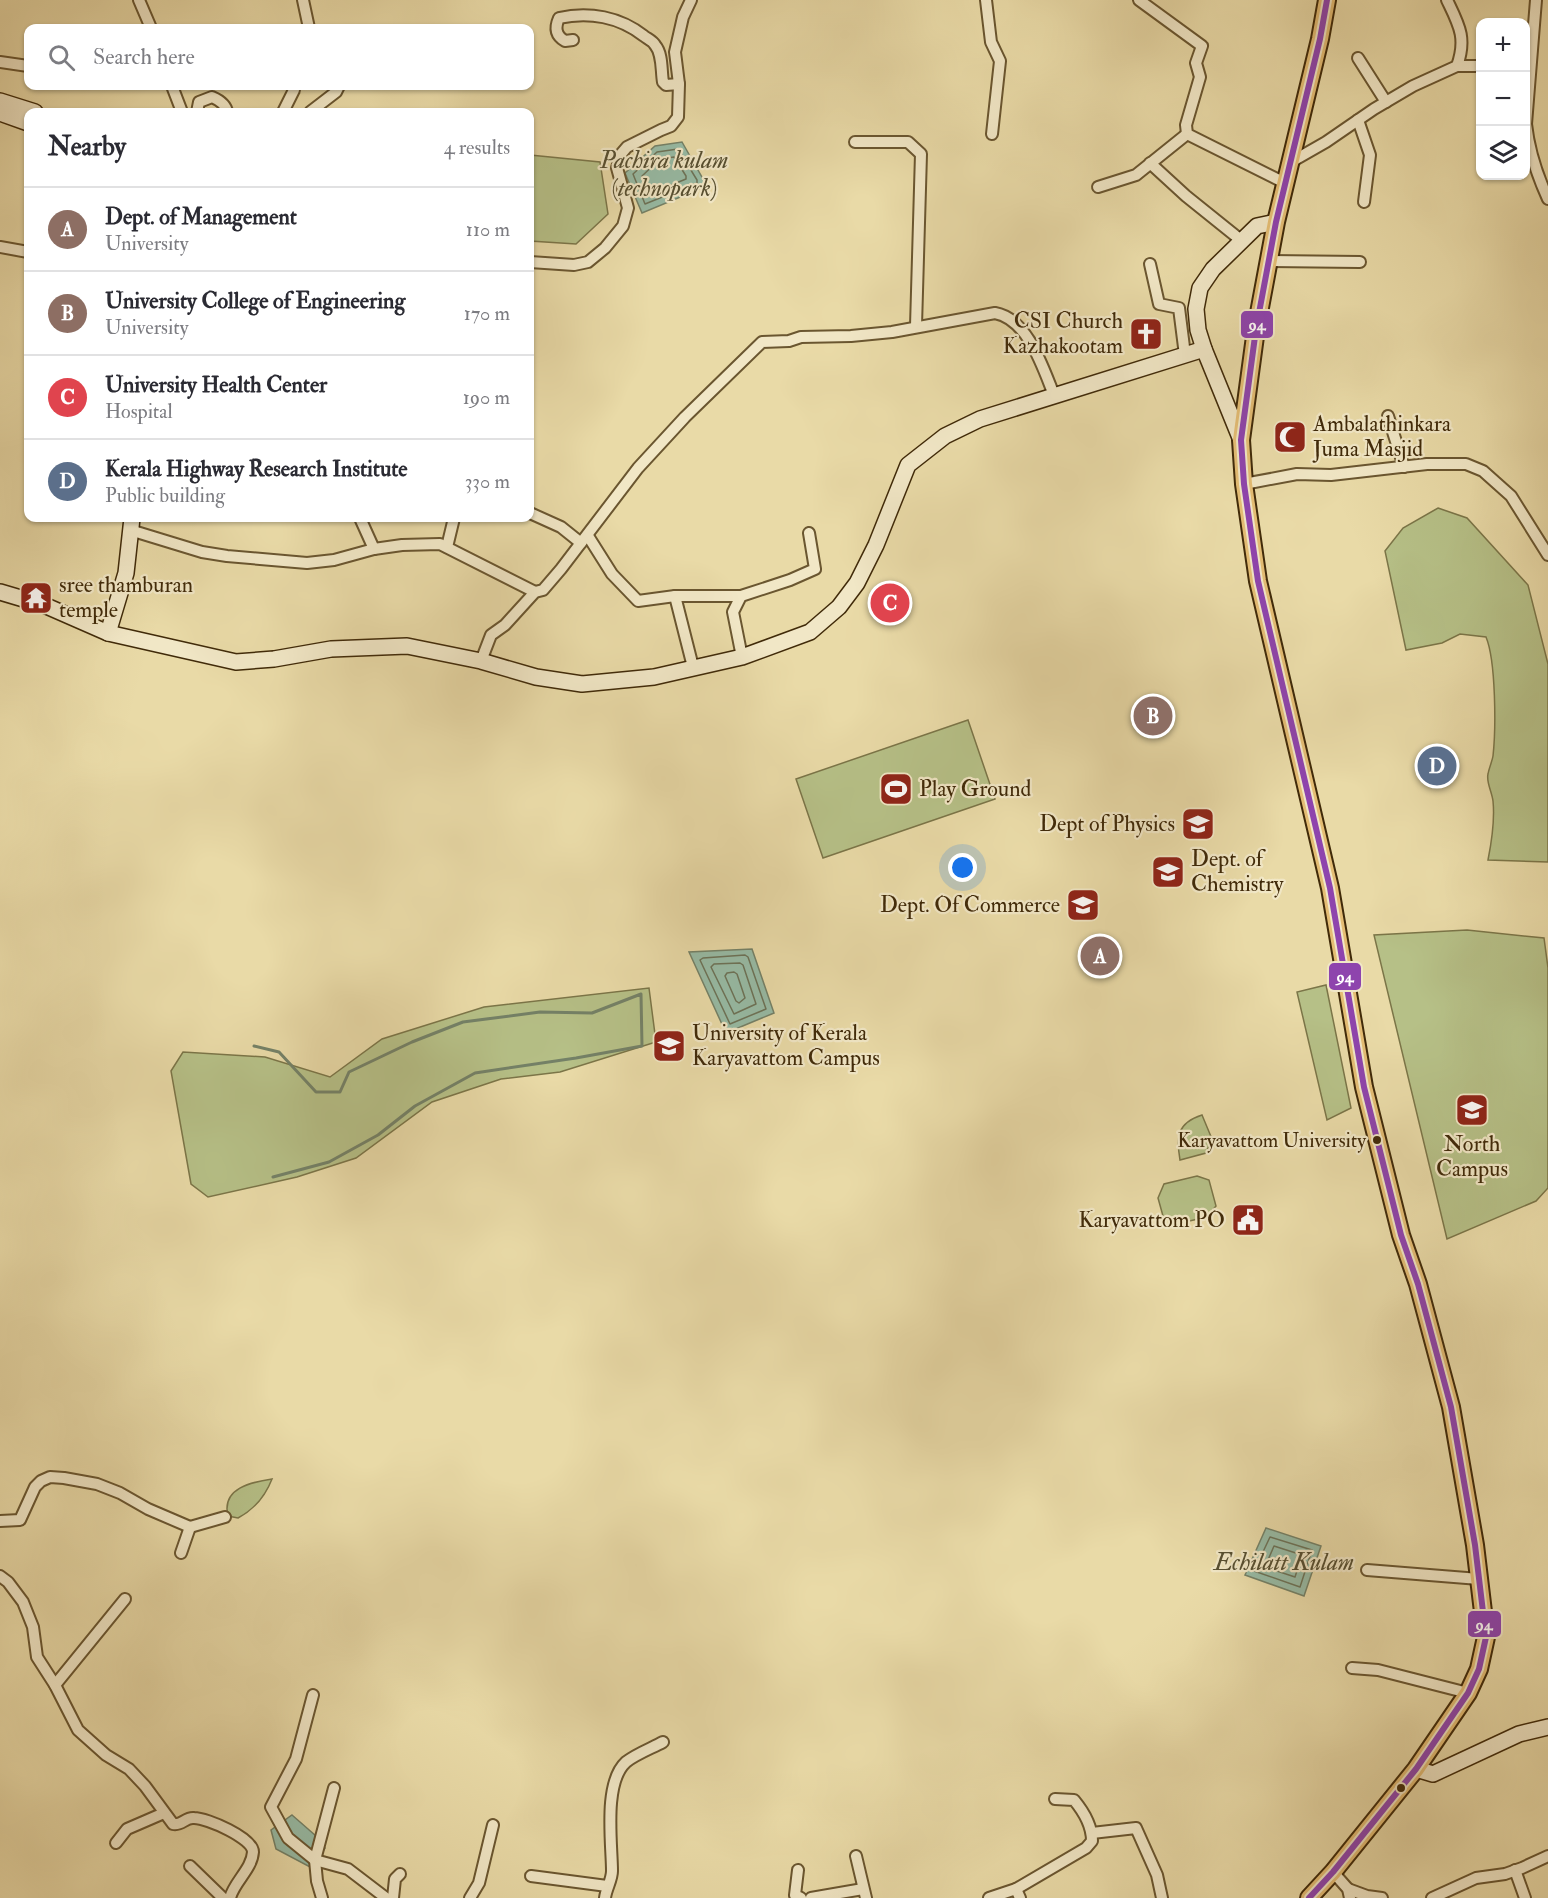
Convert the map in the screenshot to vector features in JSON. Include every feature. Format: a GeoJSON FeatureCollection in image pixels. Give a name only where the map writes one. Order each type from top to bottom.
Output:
{"type":"FeatureCollection","features":[{"type":"Feature","properties":{"kind":"main road"},"geometry":{"type":"LineString","coordinates":[[1309,1898],[1333,1872],[1416,1769],[1468,1693],[1479,1669],[1486,1637],[1475,1545],[1451,1407],[1418,1284],[1401,1235],[1364,1087],[1330,888],[1258,581],[1244,484],[1241,440],[1256,329],[1276,222],[1287,184],[1328,0]]}},
{"type":"Feature","properties":{"kind":"main road"},"geometry":{"type":"LineString","coordinates":[[0,101],[24,109]]}},
{"type":"Feature","properties":{"kind":"main road"},"geometry":{"type":"LineString","coordinates":[[0,113],[24,122]]}},
{"type":"Feature","properties":{"kind":"main road"},"geometry":{"type":"LineString","coordinates":[[1241,440],[1204,349],[1198,330],[1196,309],[1200,288],[1213,269],[1257,226],[1276,222]]}},
{"type":"Feature","properties":{"kind":"main road"},"geometry":{"type":"LineString","coordinates":[[0,592],[44,605],[108,633],[236,662],[331,650],[408,646],[481,661],[536,676],[582,684],[654,677],[742,657],[810,632],[839,607],[857,583],[876,545],[908,465],[945,436],[980,419],[1204,349]]}},
{"type":"Feature","properties":{"kind":"main road"},"geometry":{"type":"LineString","coordinates":[[108,633],[126,573],[131,524]]}},
{"type":"Feature","properties":{"kind":"main road"},"geometry":{"type":"LineString","coordinates":[[1416,1769],[1433,1774],[1519,1734],[1548,1727]]}},
{"type":"Feature","properties":{"kind":"street"},"geometry":{"type":"LineString","coordinates":[[139,0],[149,24]]}},
{"type":"Feature","properties":{"kind":"street"},"geometry":{"type":"LineString","coordinates":[[303,0],[308,24]]}},
{"type":"Feature","properties":{"kind":"street"},"geometry":{"type":"LineString","coordinates":[[534,262],[574,265],[588,262],[605,248],[623,226],[628,208],[617,168],[621,154],[627,147],[671,126],[678,117],[679,84],[675,52],[682,17],[691,0]]}},
{"type":"Feature","properties":{"kind":"street"},"geometry":{"type":"LineString","coordinates":[[986,0],[992,42],[1000,61],[992,135]]}},
{"type":"Feature","properties":{"kind":"street"},"geometry":{"type":"LineString","coordinates":[[1139,0],[1202,46],[1196,63],[1200,77],[1186,125],[1187,134]]}},
{"type":"Feature","properties":{"kind":"street"},"geometry":{"type":"LineString","coordinates":[[1447,0],[1462,34],[1463,50],[1457,66]]}},
{"type":"Feature","properties":{"kind":"street"},"geometry":{"type":"LineString","coordinates":[[1530,49],[1536,0]]}},
{"type":"Feature","properties":{"kind":"street"},"geometry":{"type":"LineString","coordinates":[[573,40],[564,41],[556,33],[559,18],[583,14],[616,20],[634,28],[655,44],[661,60],[663,82],[666,85],[679,84]]}},
{"type":"Feature","properties":{"kind":"street"},"geometry":{"type":"LineString","coordinates":[[1358,58],[1386,102]]}},
{"type":"Feature","properties":{"kind":"street"},"geometry":{"type":"LineString","coordinates":[[0,62],[24,65]]}},
{"type":"Feature","properties":{"kind":"street"},"geometry":{"type":"LineString","coordinates":[[1291,162],[1413,86],[1457,66],[1476,66]]}},
{"type":"Feature","properties":{"kind":"street"},"geometry":{"type":"LineString","coordinates":[[1528,72],[1526,124],[1528,143],[1538,177],[1548,199]]}},
{"type":"Feature","properties":{"kind":"street"},"geometry":{"type":"LineString","coordinates":[[174,90],[180,108]]}},
{"type":"Feature","properties":{"kind":"street"},"geometry":{"type":"LineString","coordinates":[[285,108],[294,90]]}},
{"type":"Feature","properties":{"kind":"street"},"geometry":{"type":"LineString","coordinates":[[315,108],[337,90]]}},
{"type":"Feature","properties":{"kind":"street"},"geometry":{"type":"LineString","coordinates":[[198,108],[200,102],[212,98],[221,102],[226,108]]}},
{"type":"Feature","properties":{"kind":"street"},"geometry":{"type":"LineString","coordinates":[[1358,120],[1370,155],[1364,202]]}},
{"type":"Feature","properties":{"kind":"street"},"geometry":{"type":"LineString","coordinates":[[1098,187],[1136,175],[1187,134]]}},
{"type":"Feature","properties":{"kind":"street"},"geometry":{"type":"LineString","coordinates":[[1187,134],[1287,184]]}},
{"type":"Feature","properties":{"kind":"street"},"geometry":{"type":"LineString","coordinates":[[855,142],[908,142],[921,154],[916,326]]}},
{"type":"Feature","properties":{"kind":"street"},"geometry":{"type":"LineString","coordinates":[[1150,163],[1186,196],[1242,241]]}},
{"type":"Feature","properties":{"kind":"street"},"geometry":{"type":"LineString","coordinates":[[0,247],[24,251]]}},
{"type":"Feature","properties":{"kind":"street"},"geometry":{"type":"LineString","coordinates":[[1269,261],[1360,262]]}},
{"type":"Feature","properties":{"kind":"street"},"geometry":{"type":"LineString","coordinates":[[1150,264],[1159,304],[1179,308],[1185,355]]}},
{"type":"Feature","properties":{"kind":"street"},"geometry":{"type":"LineString","coordinates":[[481,661],[491,635],[504,626],[535,592],[543,590],[646,459],[685,417],[762,342],[789,341],[801,337],[892,332],[995,313],[1011,318],[1027,338],[1037,354],[1054,395]]}},
{"type":"Feature","properties":{"kind":"street"},"geometry":{"type":"LineString","coordinates":[[1388,416],[1404,467]]}},
{"type":"Feature","properties":{"kind":"street"},"geometry":{"type":"LineString","coordinates":[[1244,484],[1297,474],[1331,474],[1427,464],[1466,464],[1483,471],[1511,496],[1548,555]]}},
{"type":"Feature","properties":{"kind":"street"},"geometry":{"type":"LineString","coordinates":[[534,515],[584,539],[612,574],[638,601],[675,596],[741,597],[789,580],[815,569],[809,533]]}},
{"type":"Feature","properties":{"kind":"street"},"geometry":{"type":"LineString","coordinates":[[362,522],[374,549]]}},
{"type":"Feature","properties":{"kind":"street"},"geometry":{"type":"LineString","coordinates":[[447,547],[453,522]]}},
{"type":"Feature","properties":{"kind":"street"},"geometry":{"type":"LineString","coordinates":[[131,524],[202,552],[267,561],[316,562],[334,560],[374,549],[440,544],[535,592]]}},
{"type":"Feature","properties":{"kind":"street"},"geometry":{"type":"LineString","coordinates":[[675,596],[693,667]]}},
{"type":"Feature","properties":{"kind":"street"},"geometry":{"type":"LineString","coordinates":[[741,597],[733,612],[742,657]]}},
{"type":"Feature","properties":{"kind":"street"},"geometry":{"type":"LineString","coordinates":[[0,1521],[20,1520],[35,1487],[50,1477],[97,1484],[190,1527],[225,1517]]}},
{"type":"Feature","properties":{"kind":"street"},"geometry":{"type":"LineString","coordinates":[[181,1553],[190,1527]]}},
{"type":"Feature","properties":{"kind":"street"},"geometry":{"type":"LineString","coordinates":[[1367,1569],[1479,1579]]}},
{"type":"Feature","properties":{"kind":"street"},"geometry":{"type":"LineString","coordinates":[[0,1576],[8,1582],[23,1602],[33,1627],[37,1657],[56,1684],[78,1730],[106,1755],[129,1769],[146,1786],[173,1824],[177,1825],[190,1818],[195,1818],[220,1825],[251,1845],[253,1850],[250,1861],[230,1898]]}},
{"type":"Feature","properties":{"kind":"street"},"geometry":{"type":"LineString","coordinates":[[56,1684],[125,1599]]}},
{"type":"Feature","properties":{"kind":"street"},"geometry":{"type":"LineString","coordinates":[[1352,1668],[1378,1670],[1468,1693]]}},
{"type":"Feature","properties":{"kind":"street"},"geometry":{"type":"LineString","coordinates":[[314,1695],[296,1759],[271,1807],[288,1838],[315,1860],[348,1869],[386,1898]]}},
{"type":"Feature","properties":{"kind":"street"},"geometry":{"type":"LineString","coordinates":[[605,1898],[612,1875],[609,1832],[617,1779],[625,1763],[663,1742]]}},
{"type":"Feature","properties":{"kind":"street"},"geometry":{"type":"LineString","coordinates":[[322,1898],[317,1881],[315,1860],[334,1788]]}},
{"type":"Feature","properties":{"kind":"street"},"geometry":{"type":"LineString","coordinates":[[989,1898],[1018,1893],[1086,1848],[1092,1841],[1092,1833],[1082,1810],[1074,1800],[1055,1799]]}},
{"type":"Feature","properties":{"kind":"street"},"geometry":{"type":"LineString","coordinates":[[116,1843],[127,1829],[164,1813]]}},
{"type":"Feature","properties":{"kind":"street"},"geometry":{"type":"LineString","coordinates":[[470,1898],[479,1882],[494,1825]]}},
{"type":"Feature","properties":{"kind":"street"},"geometry":{"type":"LineString","coordinates":[[1092,1833],[1136,1828],[1156,1875],[1162,1898]]}},
{"type":"Feature","properties":{"kind":"street"},"geometry":{"type":"LineString","coordinates":[[811,1898],[864,1893],[856,1856]]}},
{"type":"Feature","properties":{"kind":"street"},"geometry":{"type":"LineString","coordinates":[[1432,1898],[1476,1878],[1515,1870],[1548,1856]]}},
{"type":"Feature","properties":{"kind":"street"},"geometry":{"type":"LineString","coordinates":[[190,1866],[223,1898]]}},
{"type":"Feature","properties":{"kind":"street"},"geometry":{"type":"LineString","coordinates":[[798,1870],[795,1894],[801,1898]]}},
{"type":"Feature","properties":{"kind":"street"},"geometry":{"type":"LineString","coordinates":[[1515,1870],[1525,1898]]}},
{"type":"Feature","properties":{"kind":"street"},"geometry":{"type":"LineString","coordinates":[[1333,1872],[1349,1893],[1382,1898]]}},
{"type":"Feature","properties":{"kind":"street"},"geometry":{"type":"LineString","coordinates":[[393,1898],[395,1879],[400,1874]]}},
{"type":"Feature","properties":{"kind":"street"},"geometry":{"type":"LineString","coordinates":[[531,1876],[607,1886]]}},
{"type":"Feature","properties":{"kind":"green space"},"geometry":{"type":"Polygon","coordinates":[[[534,155],[600,162],[608,214],[576,244],[534,241],[534,155]]]}},
{"type":"Feature","properties":{"kind":"green space"},"geometry":{"type":"Polygon","coordinates":[[[1438,508],[1467,518],[1528,585],[1548,664],[1548,862],[1488,860],[1494,816],[1488,772],[1493,756],[1495,713],[1492,662],[1486,637],[1460,634],[1442,643],[1406,650],[1385,551],[1403,528],[1438,508]]]}},
{"type":"Feature","properties":{"kind":"green space","name":"Play Ground"},"geometry":{"type":"Polygon","coordinates":[[[968,720],[995,799],[823,858],[796,779],[968,720]]]}},
{"type":"Feature","properties":{"kind":"green space"},"geometry":{"type":"Polygon","coordinates":[[[1467,930],[1544,938],[1548,968],[1548,1188],[1536,1201],[1447,1239],[1374,935],[1467,930]]]}},
{"type":"Feature","properties":{"kind":"green space"},"geometry":{"type":"Polygon","coordinates":[[[1326,985],[1351,1108],[1327,1120],[1297,992],[1326,985]]]}},
{"type":"Feature","properties":{"kind":"green space"},"geometry":{"type":"Polygon","coordinates":[[[649,988],[656,1042],[560,1072],[501,1079],[432,1102],[356,1158],[297,1177],[208,1197],[191,1184],[171,1071],[183,1052],[265,1057],[330,1077],[382,1039],[484,1007],[649,988]]]}},
{"type":"Feature","properties":{"kind":"green space"},"geometry":{"type":"Polygon","coordinates":[[[1202,1115],[1212,1139],[1206,1153],[1180,1160],[1178,1144],[1180,1132],[1187,1122],[1202,1115]]]}},
{"type":"Feature","properties":{"kind":"green space"},"geometry":{"type":"Polygon","coordinates":[[[1197,1176],[1209,1180],[1216,1206],[1207,1217],[1176,1224],[1163,1216],[1158,1198],[1164,1184],[1197,1176]]]}},
{"type":"Feature","properties":{"kind":"green space"},"geometry":{"type":"Polygon","coordinates":[[[272,1479],[263,1497],[249,1511],[238,1518],[228,1516],[227,1506],[234,1493],[247,1485],[272,1479]]]}},
{"type":"Feature","properties":{"kind":"water","name":"Pachira kulam (technopark)"},"geometry":{"type":"Polygon","coordinates":[[[682,142],[707,186],[642,213],[625,173],[655,146],[682,142]]]}},
{"type":"Feature","properties":{"kind":"water"},"geometry":{"type":"Polygon","coordinates":[[[752,949],[774,1013],[726,1033],[689,952],[752,949]]]}},
{"type":"Feature","properties":{"kind":"water","name":"Echilatt Kulam"},"geometry":{"type":"Polygon","coordinates":[[[1266,1528],[1321,1546],[1304,1596],[1245,1575],[1266,1528]]]}},
{"type":"Feature","properties":{"kind":"water"},"geometry":{"type":"Polygon","coordinates":[[[292,1815],[316,1836],[325,1848],[312,1868],[276,1849],[271,1830],[292,1815]]]}},
{"type":"Feature","properties":{"kind":"waterway"},"geometry":{"type":"LineString","coordinates":[[254,1046],[279,1052],[316,1092],[340,1092],[349,1072],[412,1042],[463,1022],[540,1012],[592,1013],[641,994],[642,1046],[475,1073],[415,1106],[378,1135],[329,1162],[273,1177]]}},
{"type":"Feature","properties":{"kind":"transit line","name":"94"},"geometry":{"type":"LineString","coordinates":[[1309,1898],[1333,1872],[1416,1769],[1468,1693],[1479,1669],[1486,1637],[1475,1545],[1451,1407],[1418,1284],[1401,1235],[1364,1087],[1330,888],[1258,581],[1244,484],[1241,440],[1256,329],[1276,222],[1320,39],[1327,0]]}},
{"type":"Feature","properties":{"kind":"place","name":"CSI Church Kazhakootam"},"geometry":{"type":"Point","coordinates":[1146,334]}},
{"type":"Feature","properties":{"kind":"place","name":"Ambalathinkara Juma Masjid"},"geometry":{"type":"Point","coordinates":[1290,437]}},
{"type":"Feature","properties":{"kind":"place","name":"sree thamburan temple"},"geometry":{"type":"Point","coordinates":[36,598]}},
{"type":"Feature","properties":{"kind":"place","name":"University Health Center"},"geometry":{"type":"Point","coordinates":[890,603]}},
{"type":"Feature","properties":{"kind":"place","name":"University College of Engineering"},"geometry":{"type":"Point","coordinates":[1153,716]}},
{"type":"Feature","properties":{"kind":"place","name":"Kerala Highway Research Institute"},"geometry":{"type":"Point","coordinates":[1437,766]}},
{"type":"Feature","properties":{"kind":"place","name":"Play Ground"},"geometry":{"type":"Point","coordinates":[896,789]}},
{"type":"Feature","properties":{"kind":"place","name":"Dept of Physics"},"geometry":{"type":"Point","coordinates":[1198,824]}},
{"type":"Feature","properties":{"kind":"place","name":"Dept. of Chemistry"},"geometry":{"type":"Point","coordinates":[1168,872]}},
{"type":"Feature","properties":{"kind":"place","name":"Dept. Of Commerce"},"geometry":{"type":"Point","coordinates":[1083,905]}},
{"type":"Feature","properties":{"kind":"place","name":"Dept. of Management"},"geometry":{"type":"Point","coordinates":[1100,956]}},
{"type":"Feature","properties":{"kind":"place","name":"University of Kerala Karyavattom Campus"},"geometry":{"type":"Point","coordinates":[669,1046]}},
{"type":"Feature","properties":{"kind":"place","name":"North Campus"},"geometry":{"type":"Point","coordinates":[1472,1110]}},
{"type":"Feature","properties":{"kind":"place","name":"Karyavattom University"},"geometry":{"type":"Point","coordinates":[1377,1140]}},
{"type":"Feature","properties":{"kind":"place","name":"Karyavattom PO"},"geometry":{"type":"Point","coordinates":[1248,1220]}}]}
